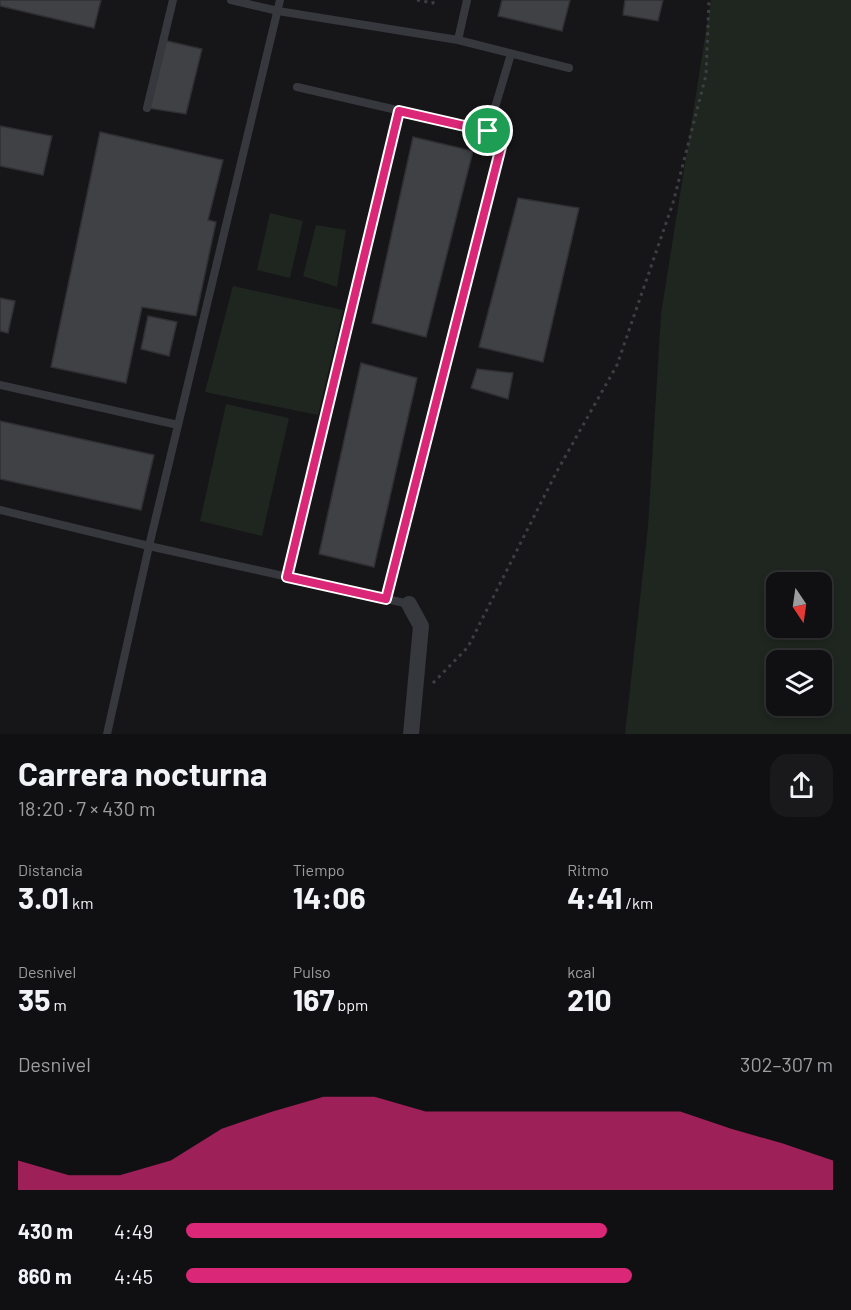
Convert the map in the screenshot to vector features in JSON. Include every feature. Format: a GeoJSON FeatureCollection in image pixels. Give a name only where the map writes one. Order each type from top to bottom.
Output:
{"type":"FeatureCollection","features":[{"type":"Feature","properties":{"kind":"street"},"geometry":{"type":"LineString","coordinates":[[409,604],[422,626],[411,734]]}},
{"type":"Feature","properties":{"kind":"lane"},"geometry":{"type":"LineString","coordinates":[[147,108],[173,0]]}},
{"type":"Feature","properties":{"kind":"lane"},"geometry":{"type":"LineString","coordinates":[[231,0],[278,11],[458,40],[569,68]]}},
{"type":"Feature","properties":{"kind":"lane"},"geometry":{"type":"LineString","coordinates":[[107,734],[280,0]]}},
{"type":"Feature","properties":{"kind":"lane"},"geometry":{"type":"LineString","coordinates":[[458,40],[467,0]]}},
{"type":"Feature","properties":{"kind":"lane"},"geometry":{"type":"LineString","coordinates":[[488,131],[511,54]]}},
{"type":"Feature","properties":{"kind":"lane"},"geometry":{"type":"LineString","coordinates":[[297,87],[504,135],[386,599]]}},
{"type":"Feature","properties":{"kind":"lane"},"geometry":{"type":"LineString","coordinates":[[287,577],[399,111]]}},
{"type":"Feature","properties":{"kind":"lane"},"geometry":{"type":"LineString","coordinates":[[0,385],[178,425]]}},
{"type":"Feature","properties":{"kind":"lane"},"geometry":{"type":"LineString","coordinates":[[0,510],[409,604]]}},
{"type":"Feature","properties":{"kind":"path"},"geometry":{"type":"LineString","coordinates":[[417,0],[433,3],[434,0]]}},
{"type":"Feature","properties":{"kind":"path"},"geometry":{"type":"LineString","coordinates":[[414,702],[468,647],[556,473],[617,365],[673,203],[706,75],[709,0]]}},
{"type":"Feature","properties":{"kind":"shaded area"},"geometry":{"type":"Polygon","coordinates":[[[711,0],[851,0],[851,734],[625,734],[648,527],[661,314],[711,0]]]}},
{"type":"Feature","properties":{"kind":"shaded area"},"geometry":{"type":"Polygon","coordinates":[[[270,213],[303,221],[290,278],[257,270],[270,213]]]}},
{"type":"Feature","properties":{"kind":"shaded area"},"geometry":{"type":"Polygon","coordinates":[[[316,225],[346,230],[337,287],[303,276],[316,225]]]}},
{"type":"Feature","properties":{"kind":"shaded area"},"geometry":{"type":"Polygon","coordinates":[[[233,286],[343,310],[318,415],[205,392],[233,286]]]}},
{"type":"Feature","properties":{"kind":"shaded area"},"geometry":{"type":"Polygon","coordinates":[[[226,404],[289,418],[262,536],[200,521],[226,404]]]}},
{"type":"Feature","properties":{"kind":"building"},"geometry":{"type":"Polygon","coordinates":[[[0,0],[101,0],[94,28],[0,6],[0,0]]]}},
{"type":"Feature","properties":{"kind":"building"},"geometry":{"type":"Polygon","coordinates":[[[502,0],[570,0],[562,31],[498,16],[502,0]]]}},
{"type":"Feature","properties":{"kind":"building"},"geometry":{"type":"Polygon","coordinates":[[[625,0],[663,0],[658,21],[623,15],[625,0]]]}},
{"type":"Feature","properties":{"kind":"building"},"geometry":{"type":"Polygon","coordinates":[[[163,40],[202,49],[186,114],[147,108],[163,40]]]}},
{"type":"Feature","properties":{"kind":"building"},"geometry":{"type":"Polygon","coordinates":[[[0,126],[52,136],[43,175],[0,166],[0,126]]]}},
{"type":"Feature","properties":{"kind":"building"},"geometry":{"type":"Polygon","coordinates":[[[100,132],[223,160],[208,220],[216,222],[196,316],[142,307],[126,383],[51,367],[100,132]]]}},
{"type":"Feature","properties":{"kind":"building"},"geometry":{"type":"Polygon","coordinates":[[[413,137],[473,151],[426,337],[372,323],[413,137]]]}},
{"type":"Feature","properties":{"kind":"building"},"geometry":{"type":"Polygon","coordinates":[[[518,198],[579,208],[543,362],[479,347],[518,198]]]}},
{"type":"Feature","properties":{"kind":"building"},"geometry":{"type":"Polygon","coordinates":[[[0,298],[15,301],[8,333],[0,331],[0,298]]]}},
{"type":"Feature","properties":{"kind":"building"},"geometry":{"type":"Polygon","coordinates":[[[148,316],[177,322],[169,356],[141,349],[148,316]]]}},
{"type":"Feature","properties":{"kind":"building"},"geometry":{"type":"Polygon","coordinates":[[[361,363],[417,378],[374,567],[319,554],[361,363]]]}},
{"type":"Feature","properties":{"kind":"building"},"geometry":{"type":"Polygon","coordinates":[[[477,369],[513,373],[508,399],[471,388],[477,369]]]}},
{"type":"Feature","properties":{"kind":"building"},"geometry":{"type":"Polygon","coordinates":[[[0,421],[154,455],[141,510],[0,479],[0,421]]]}},
{"type":"Feature","properties":{"kind":"route"},"geometry":{"type":"LineString","coordinates":[[399,111],[488,131],[504,135],[386,599],[287,577],[399,111]]}}]}
